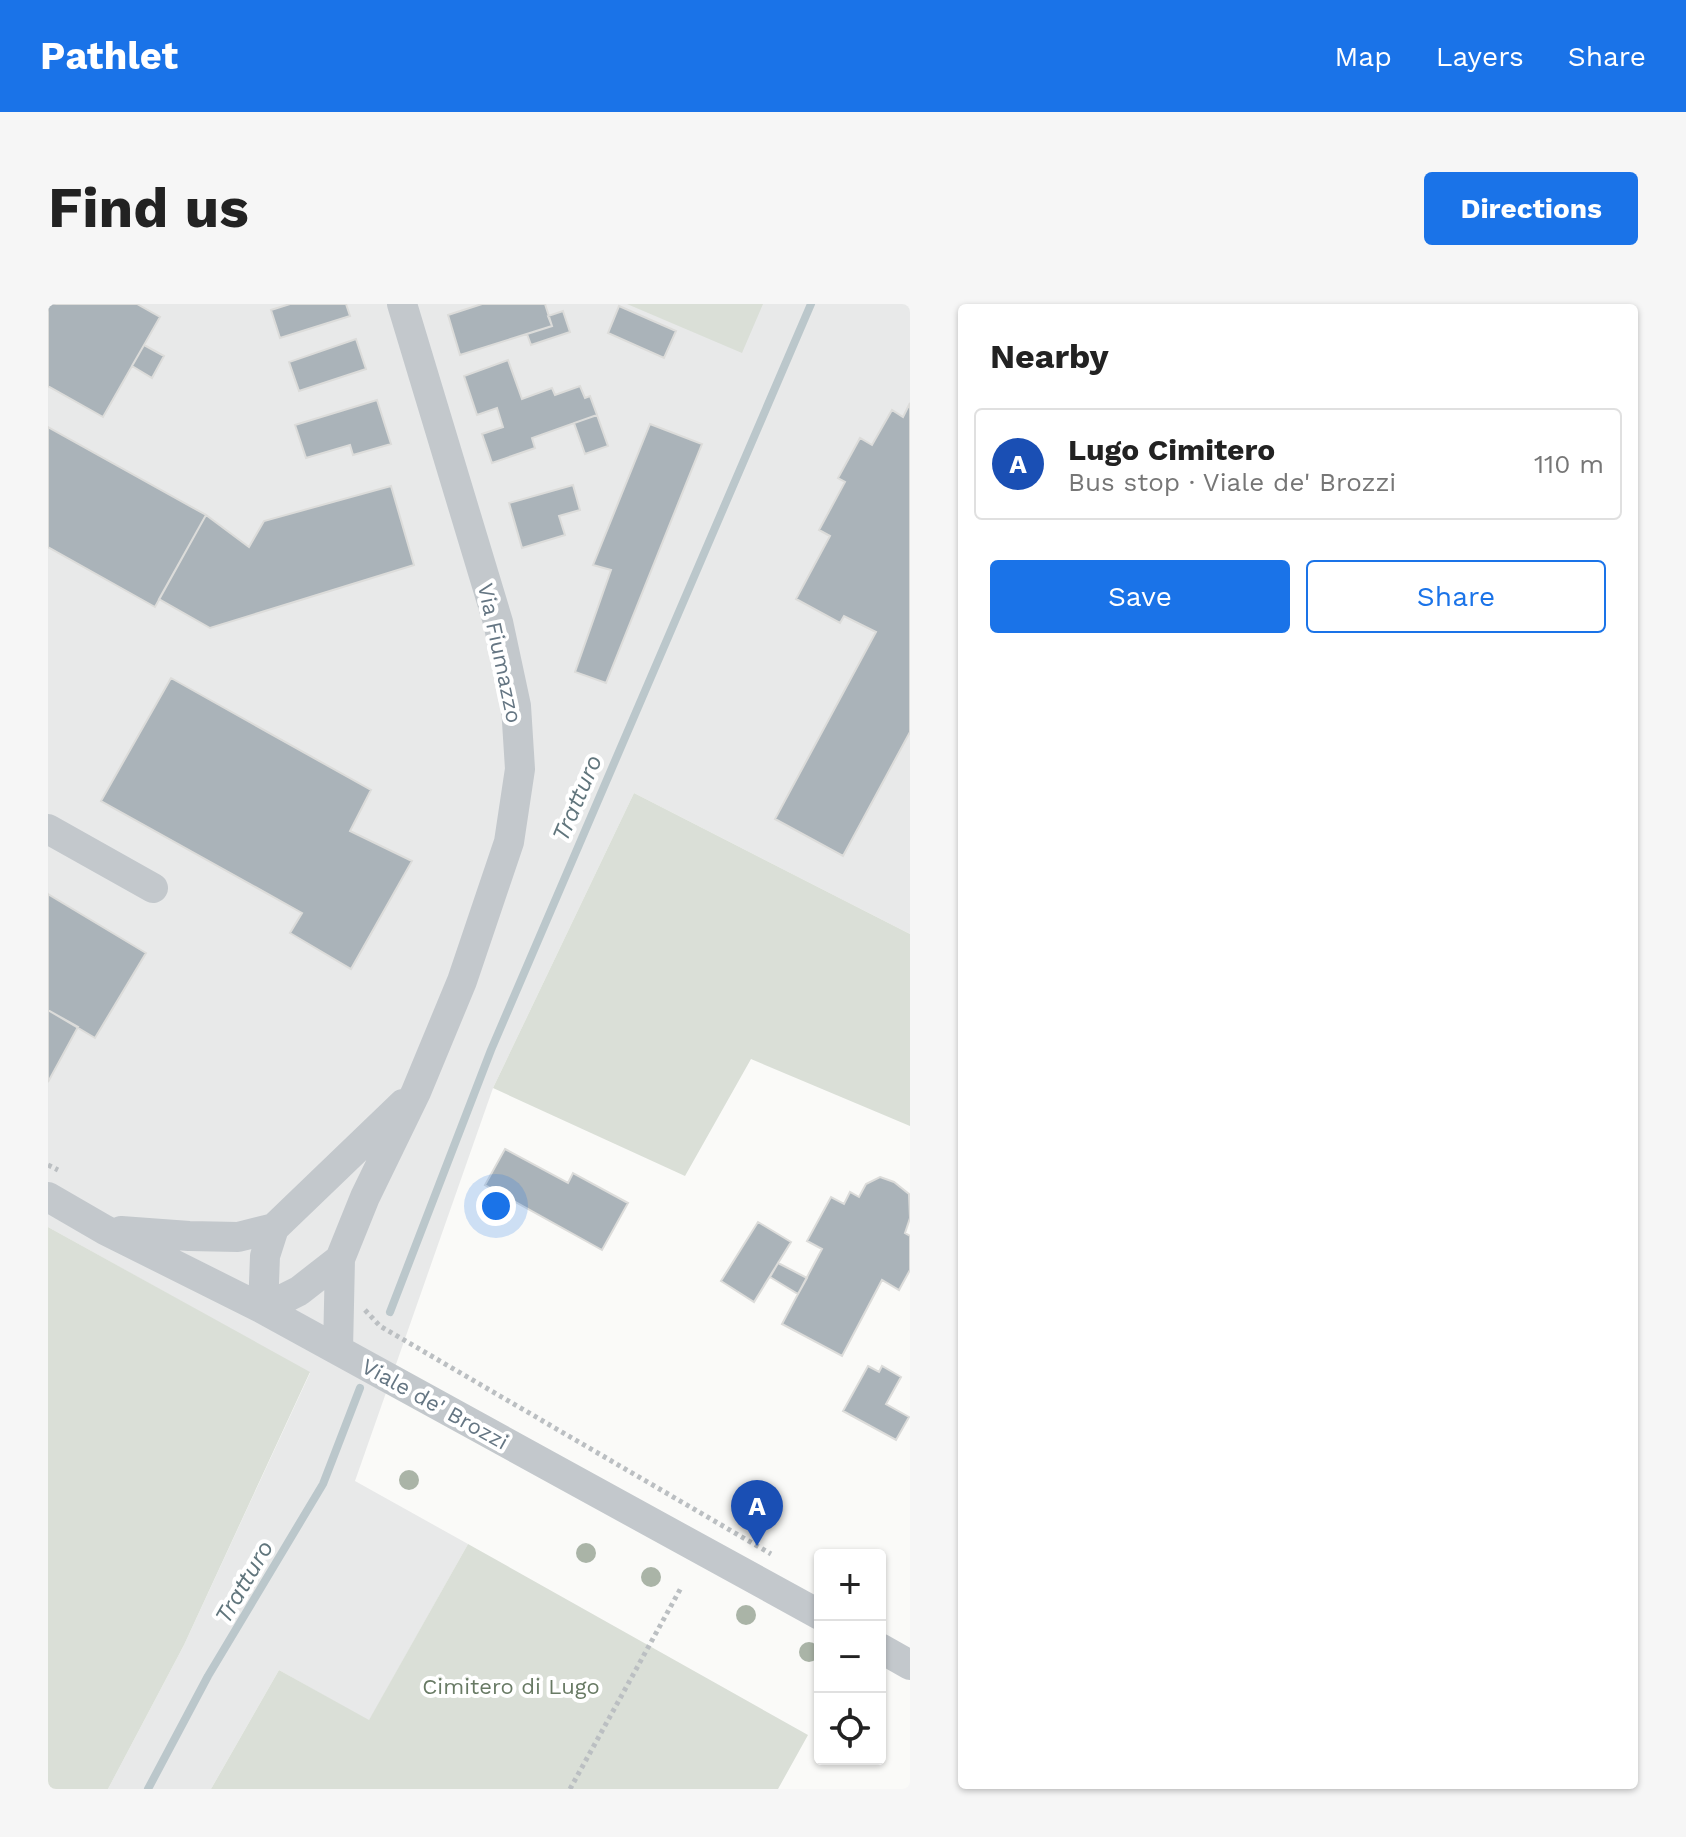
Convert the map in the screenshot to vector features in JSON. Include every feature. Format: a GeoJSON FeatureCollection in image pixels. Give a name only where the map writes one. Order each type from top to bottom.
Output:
{"type":"FeatureCollection","features":[{"type":"Feature","properties":{"kind":"street","name":"Via Fiumazzo"},"geometry":{"type":"LineString","coordinates":[[338,1350],[340,1259],[365,1197],[416,1092],[462,981],[509,842],[520,769],[516,706],[498,622],[402,304]]}},
{"type":"Feature","properties":{"kind":"street"},"geometry":{"type":"LineString","coordinates":[[48,829],[153,888]]}},
{"type":"Feature","properties":{"kind":"street","name":"Via Fiumazzo"},"geometry":{"type":"LineString","coordinates":[[274,1228],[416,1092]]}},
{"type":"Feature","properties":{"kind":"street","name":"Viale de' Brozzi"},"geometry":{"type":"LineString","coordinates":[[54,1184],[105,1230],[263,1309],[814,1612]]}},
{"type":"Feature","properties":{"kind":"street"},"geometry":{"type":"LineString","coordinates":[[105,1230],[238,1237],[274,1228]]}},
{"type":"Feature","properties":{"kind":"street"},"geometry":{"type":"LineString","coordinates":[[274,1228],[265,1256],[263,1309],[299,1291],[340,1259]]}},
{"type":"Feature","properties":{"kind":"street"},"geometry":{"type":"LineString","coordinates":[[886,1651],[910,1665]]}},
{"type":"Feature","properties":{"kind":"path"},"geometry":{"type":"LineString","coordinates":[[48,1165],[54,1184]]}},
{"type":"Feature","properties":{"kind":"path"},"geometry":{"type":"LineString","coordinates":[[359,1301],[380,1326],[780,1559]]}},
{"type":"Feature","properties":{"kind":"path"},"geometry":{"type":"LineString","coordinates":[[570,1789],[682,1586]]}},
{"type":"Feature","properties":{"kind":"shaded area"},"geometry":{"type":"Polygon","coordinates":[[[48,304],[910,304],[910,934],[634,793],[493,1088],[355,1481],[468,1544],[369,1721],[279,1670],[211,1789],[108,1789],[184,1645],[310,1373],[48,1227],[48,304]]]}},
{"type":"Feature","properties":{"kind":"green space"},"geometry":{"type":"Polygon","coordinates":[[[627,304],[763,304],[742,353],[627,304]]]}},
{"type":"Feature","properties":{"kind":"green space"},"geometry":{"type":"Polygon","coordinates":[[[634,793],[910,934],[910,1126],[751,1059],[685,1176],[493,1088],[634,793]]]}},
{"type":"Feature","properties":{"kind":"green space"},"geometry":{"type":"Polygon","coordinates":[[[48,1227],[310,1372],[184,1645],[108,1789],[48,1789],[48,1227]]]}},
{"type":"Feature","properties":{"kind":"green space","name":"Cimitero di Lugo"},"geometry":{"type":"Polygon","coordinates":[[[468,1544],[808,1735],[778,1789],[211,1789],[279,1670],[369,1720],[468,1544]]]}},
{"type":"Feature","properties":{"kind":"building"},"geometry":{"type":"Polygon","coordinates":[[[48,304],[137,304],[160,317],[103,417],[48,386],[48,304]]]}},
{"type":"Feature","properties":{"kind":"building"},"geometry":{"type":"Polygon","coordinates":[[[290,304],[346,304],[350,316],[280,338],[271,310],[290,304]]]}},
{"type":"Feature","properties":{"kind":"building"},"geometry":{"type":"Polygon","coordinates":[[[482,304],[545,304],[552,326],[460,355],[448,315],[482,304]]]}},
{"type":"Feature","properties":{"kind":"building"},"geometry":{"type":"Polygon","coordinates":[[[619,306],[676,331],[664,358],[608,333],[619,306]]]}},
{"type":"Feature","properties":{"kind":"building"},"geometry":{"type":"Polygon","coordinates":[[[563,311],[570,332],[531,345],[527,334],[552,326],[548,316],[563,311]]]}},
{"type":"Feature","properties":{"kind":"building"},"geometry":{"type":"Polygon","coordinates":[[[356,339],[366,369],[299,391],[289,362],[356,339]]]}},
{"type":"Feature","properties":{"kind":"building"},"geometry":{"type":"Polygon","coordinates":[[[144,345],[164,356],[152,378],[132,366],[144,345]]]}},
{"type":"Feature","properties":{"kind":"building"},"geometry":{"type":"Polygon","coordinates":[[[508,360],[522,399],[552,388],[555,395],[580,386],[585,398],[590,396],[597,415],[532,438],[535,448],[492,463],[482,434],[503,427],[497,408],[477,415],[464,376],[508,360]]]}},
{"type":"Feature","properties":{"kind":"building"},"geometry":{"type":"Polygon","coordinates":[[[377,400],[391,444],[353,455],[350,445],[306,458],[295,425],[377,400]]]}},
{"type":"Feature","properties":{"kind":"building"},"geometry":{"type":"Polygon","coordinates":[[[910,403],[910,732],[843,856],[775,819],[876,632],[844,616],[840,623],[796,599],[830,536],[819,530],[845,482],[838,478],[860,438],[872,445],[892,410],[903,417],[910,403]]]}},
{"type":"Feature","properties":{"kind":"building"},"geometry":{"type":"Polygon","coordinates":[[[597,415],[608,446],[585,454],[574,423],[597,415]]]}},
{"type":"Feature","properties":{"kind":"building"},"geometry":{"type":"Polygon","coordinates":[[[650,424],[702,444],[606,683],[575,672],[611,570],[593,565],[650,424]]]}},
{"type":"Feature","properties":{"kind":"building"},"geometry":{"type":"Polygon","coordinates":[[[48,427],[206,515],[155,607],[48,547],[48,427]]]}},
{"type":"Feature","properties":{"kind":"building"},"geometry":{"type":"Polygon","coordinates":[[[573,485],[580,510],[559,516],[565,535],[522,548],[509,503],[573,485]]]}},
{"type":"Feature","properties":{"kind":"building"},"geometry":{"type":"Polygon","coordinates":[[[391,486],[414,565],[210,628],[159,599],[206,515],[249,547],[264,521],[391,486]]]}},
{"type":"Feature","properties":{"kind":"building"},"geometry":{"type":"Polygon","coordinates":[[[171,678],[371,790],[350,831],[412,861],[351,969],[290,933],[302,913],[101,801],[171,678]]]}},
{"type":"Feature","properties":{"kind":"building"},"geometry":{"type":"Polygon","coordinates":[[[48,894],[146,953],[95,1038],[48,1010],[48,894]]]}},
{"type":"Feature","properties":{"kind":"building"},"geometry":{"type":"Polygon","coordinates":[[[48,1010],[78,1027],[48,1082],[48,1010]]]}},
{"type":"Feature","properties":{"kind":"building"},"geometry":{"type":"Polygon","coordinates":[[[505,1149],[568,1183],[573,1173],[628,1203],[602,1250],[485,1185],[505,1149]]]}},
{"type":"Feature","properties":{"kind":"building"},"geometry":{"type":"Polygon","coordinates":[[[880,1177],[894,1182],[909,1194],[910,1218],[905,1233],[910,1236],[910,1270],[899,1290],[882,1280],[842,1356],[782,1324],[822,1249],[807,1241],[831,1197],[844,1204],[850,1192],[859,1197],[866,1184],[880,1177]]]}},
{"type":"Feature","properties":{"kind":"building"},"geometry":{"type":"Polygon","coordinates":[[[758,1222],[791,1242],[754,1302],[721,1281],[758,1222]]]}},
{"type":"Feature","properties":{"kind":"building"},"geometry":{"type":"Polygon","coordinates":[[[778,1263],[807,1278],[798,1294],[770,1277],[778,1263]]]}},
{"type":"Feature","properties":{"kind":"building"},"geometry":{"type":"Polygon","coordinates":[[[868,1366],[879,1372],[882,1366],[901,1377],[886,1404],[909,1417],[896,1440],[843,1411],[868,1366]]]}},
{"type":"Feature","properties":{"kind":"waterway","name":"Tratturo"},"geometry":{"type":"LineString","coordinates":[[390,1312],[491,1050],[811,304]]}},
{"type":"Feature","properties":{"kind":"waterway","name":"Tratturo"},"geometry":{"type":"LineString","coordinates":[[148,1789],[208,1676],[323,1484],[360,1388]]}},
{"type":"Feature","properties":{"kind":"place","name":"Lugo Cimitero"},"geometry":{"type":"Point","coordinates":[757,1546]}}]}
